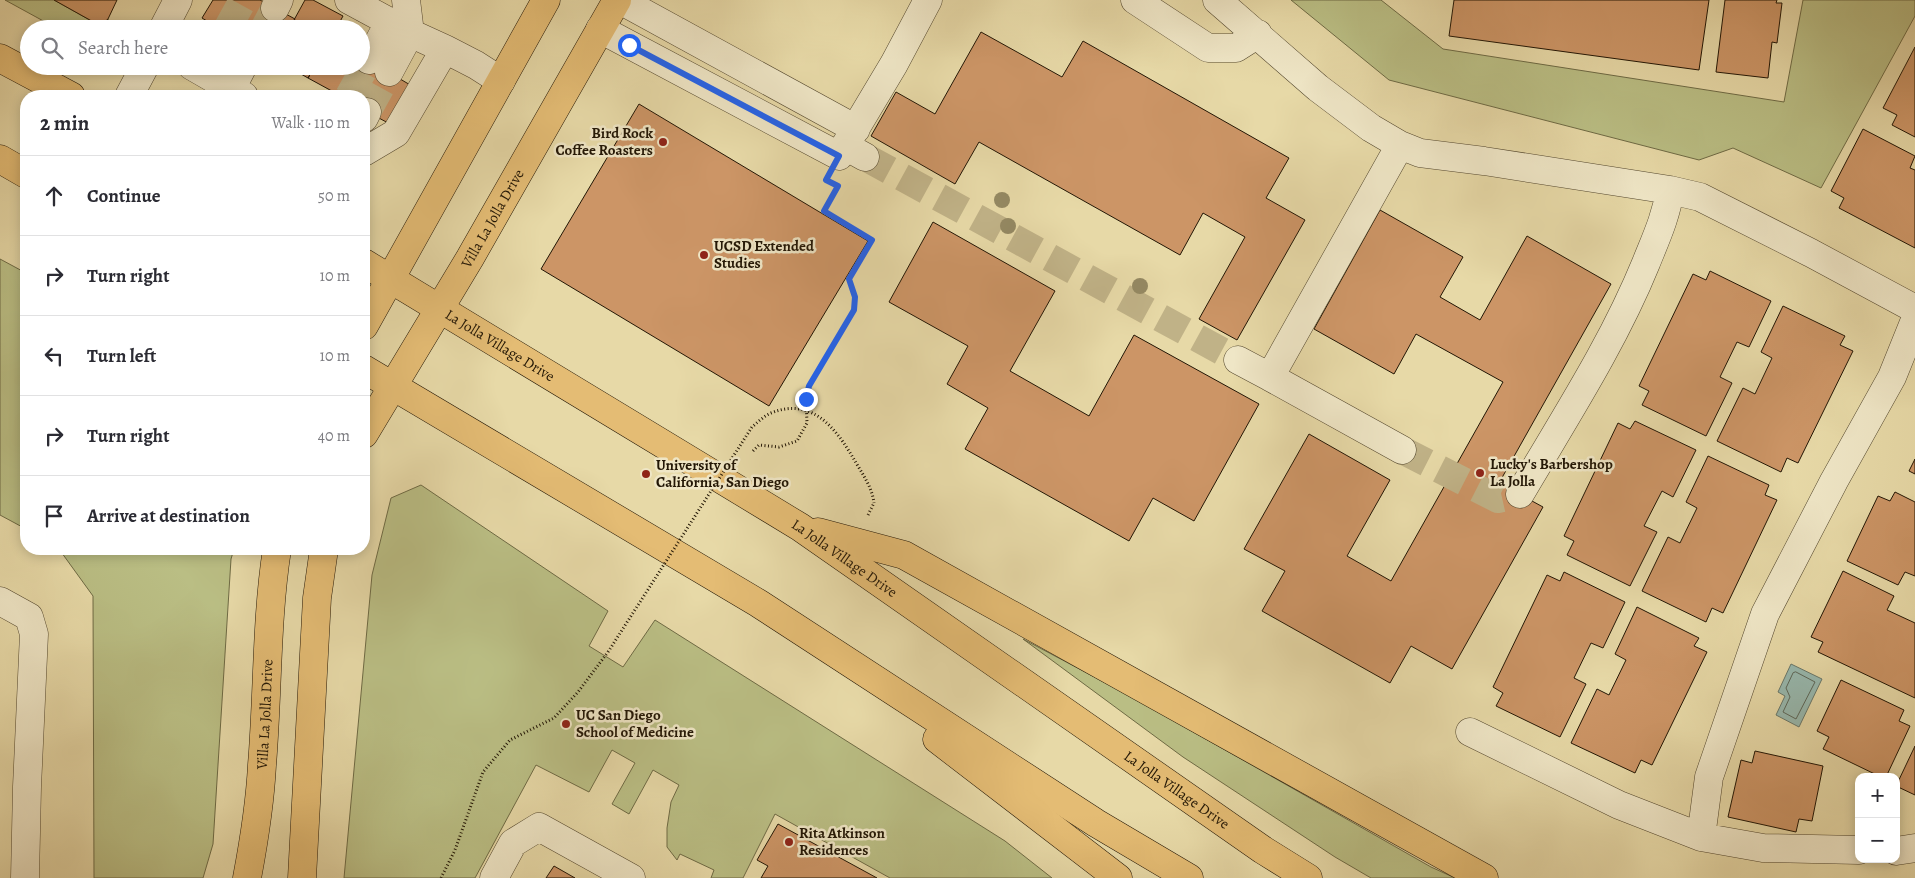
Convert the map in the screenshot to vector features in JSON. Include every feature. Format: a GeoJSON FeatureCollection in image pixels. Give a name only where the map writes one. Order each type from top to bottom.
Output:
{"type":"FeatureCollection","features":[{"type":"Feature","properties":{"kind":"main road"},"geometry":{"type":"LineString","coordinates":[[370,314],[546,0]]}},
{"type":"Feature","properties":{"kind":"main road","name":"Villa La Jolla Drive"},"geometry":{"type":"LineString","coordinates":[[370,424],[440,310],[618,0]]}},
{"type":"Feature","properties":{"kind":"main road"},"geometry":{"type":"LineString","coordinates":[[0,58],[20,69]]}},
{"type":"Feature","properties":{"kind":"main road"},"geometry":{"type":"LineString","coordinates":[[32,75],[60,90]]}},
{"type":"Feature","properties":{"kind":"main road"},"geometry":{"type":"LineString","coordinates":[[0,159],[20,171]]}},
{"type":"Feature","properties":{"kind":"main road","name":"La Jolla Village Drive"},"geometry":{"type":"LineString","coordinates":[[370,267],[800,527],[1263,850],[1308,878]]}},
{"type":"Feature","properties":{"kind":"main road"},"geometry":{"type":"LineString","coordinates":[[370,372],[758,603],[1096,823],[1189,878]]}},
{"type":"Feature","properties":{"kind":"main road"},"geometry":{"type":"LineString","coordinates":[[800,527],[904,555],[1484,878]]}},
{"type":"Feature","properties":{"kind":"main road","name":"Villa La Jolla Drive"},"geometry":{"type":"LineString","coordinates":[[247,878],[259,803],[271,600],[276,555]]}},
{"type":"Feature","properties":{"kind":"main road"},"geometry":{"type":"LineString","coordinates":[[302,878],[318,598],[323,555]]}},
{"type":"Feature","properties":{"kind":"main road"},"geometry":{"type":"LineString","coordinates":[[758,603],[1118,878]]}},
{"type":"Feature","properties":{"kind":"street"},"geometry":{"type":"LineString","coordinates":[[168,20],[178,0]]}},
{"type":"Feature","properties":{"kind":"street"},"geometry":{"type":"LineString","coordinates":[[349,0],[476,65],[501,81]]}},
{"type":"Feature","properties":{"kind":"street"},"geometry":{"type":"LineString","coordinates":[[379,66],[400,27],[406,0]]}},
{"type":"Feature","properties":{"kind":"street"},"geometry":{"type":"LineString","coordinates":[[618,0],[851,147]]}},
{"type":"Feature","properties":{"kind":"street"},"geometry":{"type":"LineString","coordinates":[[851,147],[928,0]]}},
{"type":"Feature","properties":{"kind":"street"},"geometry":{"type":"LineString","coordinates":[[1135,0],[1208,48],[1236,48],[1258,34]]}},
{"type":"Feature","properties":{"kind":"street"},"geometry":{"type":"LineString","coordinates":[[1217,0],[1318,88],[1371,128],[1400,145],[1420,153],[1670,190],[1700,197],[1915,309]]}},
{"type":"Feature","properties":{"kind":"street"},"geometry":{"type":"LineString","coordinates":[[600,29],[851,147]]}},
{"type":"Feature","properties":{"kind":"street"},"geometry":{"type":"LineString","coordinates":[[370,148],[396,133],[445,50]]}},
{"type":"Feature","properties":{"kind":"street"},"geometry":{"type":"LineString","coordinates":[[132,90],[140,75]]}},
{"type":"Feature","properties":{"kind":"street"},"geometry":{"type":"LineString","coordinates":[[217,75],[239,84]]}},
{"type":"Feature","properties":{"kind":"street"},"geometry":{"type":"LineString","coordinates":[[1270,377],[1400,145]]}},
{"type":"Feature","properties":{"kind":"street"},"geometry":{"type":"LineString","coordinates":[[1520,494],[1599,360],[1636,286],[1666,212],[1670,190]]}},
{"type":"Feature","properties":{"kind":"street"},"geometry":{"type":"LineString","coordinates":[[1701,837],[1709,777],[1765,614],[1834,481],[1892,377],[1915,320]]}},
{"type":"Feature","properties":{"kind":"street"},"geometry":{"type":"LineString","coordinates":[[1238,360],[1402,450]]}},
{"type":"Feature","properties":{"kind":"street"},"geometry":{"type":"LineString","coordinates":[[0,601],[29,617],[34,634],[26,787],[25,878]]}},
{"type":"Feature","properties":{"kind":"street"},"geometry":{"type":"LineString","coordinates":[[1470,732],[1619,805],[1701,837],[1763,848],[1855,850]]}},
{"type":"Feature","properties":{"kind":"street"},"geometry":{"type":"LineString","coordinates":[[494,878],[513,843],[538,827],[631,878]]}},
{"type":"Feature","properties":{"kind":"street"},"geometry":{"type":"LineString","coordinates":[[1900,850],[1915,848]]}},
{"type":"Feature","properties":{"kind":"path"},"geometry":{"type":"LineString","coordinates":[[753,451],[759,445],[779,447],[797,441],[807,423],[806,399],[809,386],[854,310],[855,297],[849,279],[872,240],[824,211],[838,186],[826,180],[851,147]]}},
{"type":"Feature","properties":{"kind":"path"},"geometry":{"type":"LineString","coordinates":[[441,878],[455,850],[483,772],[510,740],[554,718],[578,692],[608,652],[752,426],[769,414],[786,409],[802,409],[815,414],[841,436],[873,492],[874,503],[868,515]]}},
{"type":"Feature","properties":{"kind":"green space"},"geometry":{"type":"Polygon","coordinates":[[[5,0],[54,0],[90,20],[42,20],[5,0]]]}},
{"type":"Feature","properties":{"kind":"green space"},"geometry":{"type":"Polygon","coordinates":[[[1291,0],[1381,0],[1443,49],[1784,102],[1803,0],[1915,0],[1915,16],[1821,188],[1733,148],[1699,160],[1389,80],[1291,0]]]}},
{"type":"Feature","properties":{"kind":"green space"},"geometry":{"type":"Polygon","coordinates":[[[0,259],[20,270],[20,526],[0,515],[0,259]]]}},
{"type":"Feature","properties":{"kind":"green space","name":"UC San Diego School of Medicine"},"geometry":{"type":"Polygon","coordinates":[[[421,485],[608,611],[589,646],[623,667],[655,620],[1005,841],[1052,878],[890,878],[775,814],[743,878],[711,878],[714,870],[680,854],[677,860],[667,847],[667,828],[671,802],[679,785],[653,770],[629,814],[612,804],[635,763],[612,750],[589,792],[536,765],[475,878],[344,878],[372,575],[391,498],[421,485]]]}},
{"type":"Feature","properties":{"kind":"green space"},"geometry":{"type":"Polygon","coordinates":[[[63,555],[232,555],[213,844],[203,878],[94,878],[93,596],[63,555]]]}},
{"type":"Feature","properties":{"kind":"green space"},"geometry":{"type":"Polygon","coordinates":[[[1023,639],[1132,697],[1431,867],[1455,878],[1371,878],[1335,857],[1183,757],[1023,639]]]}},
{"type":"Feature","properties":{"kind":"water"},"geometry":{"type":"Polygon","coordinates":[[[1791,664],[1822,679],[1799,727],[1776,715],[1785,696],[1778,692],[1791,664]]]}},
{"type":"Feature","properties":{"kind":"building"},"geometry":{"type":"Polygon","coordinates":[[[54,0],[117,0],[107,20],[90,20],[54,0]]]}},
{"type":"Feature","properties":{"kind":"building"},"geometry":{"type":"Polygon","coordinates":[[[213,0],[260,0],[295,19],[205,20],[202,18],[213,0]]]}},
{"type":"Feature","properties":{"kind":"building"},"geometry":{"type":"Polygon","coordinates":[[[305,0],[313,0],[343,16],[341,20],[294,20],[305,0]]]}},
{"type":"Feature","properties":{"kind":"building"},"geometry":{"type":"Polygon","coordinates":[[[1454,0],[1709,0],[1699,70],[1449,36],[1454,0]]]}},
{"type":"Feature","properties":{"kind":"building"},"geometry":{"type":"Polygon","coordinates":[[[1725,0],[1777,0],[1776,3],[1782,3],[1777,43],[1772,42],[1768,78],[1716,72],[1725,0]]]}},
{"type":"Feature","properties":{"kind":"building"},"geometry":{"type":"Polygon","coordinates":[[[981,32],[1062,77],[1083,41],[1289,158],[1266,198],[1305,220],[1237,340],[1199,319],[1245,237],[1203,213],[1180,255],[979,142],[955,184],[871,136],[896,92],[935,114],[981,32]]]}},
{"type":"Feature","properties":{"kind":"building"},"geometry":{"type":"Polygon","coordinates":[[[1915,47],[1915,137],[1892,125],[1897,115],[1883,108],[1915,47]]]}},
{"type":"Feature","properties":{"kind":"building"},"geometry":{"type":"Polygon","coordinates":[[[370,61],[412,86],[390,124],[370,113],[370,90],[330,90],[308,78],[310,75],[370,75],[370,61]]]}},
{"type":"Feature","properties":{"kind":"building","name":"UCSD Extended Studies"},"geometry":{"type":"Polygon","coordinates":[[[639,104],[868,241],[769,406],[541,269],[639,104]]]}},
{"type":"Feature","properties":{"kind":"building"},"geometry":{"type":"Polygon","coordinates":[[[1863,129],[1915,156],[1910,168],[1915,170],[1915,248],[1839,208],[1844,198],[1831,191],[1863,129]]]}},
{"type":"Feature","properties":{"kind":"building"},"geometry":{"type":"Polygon","coordinates":[[[1380,210],[1463,257],[1440,297],[1480,320],[1527,236],[1611,284],[1499,483],[1543,507],[1452,669],[1411,646],[1390,683],[1262,611],[1285,571],[1244,549],[1309,434],[1390,480],[1347,556],[1391,581],[1503,382],[1416,334],[1394,374],[1314,329],[1380,210]]]}},
{"type":"Feature","properties":{"kind":"building"},"geometry":{"type":"Polygon","coordinates":[[[933,222],[1055,291],[1010,371],[1089,416],[1134,335],[1259,404],[1194,521],[1153,498],[1129,541],[965,449],[988,408],[947,384],[968,346],[889,302],[933,222]]]}},
{"type":"Feature","properties":{"kind":"building"},"geometry":{"type":"Polygon","coordinates":[[[1710,271],[1771,301],[1749,347],[1737,342],[1720,377],[1732,383],[1706,436],[1642,405],[1649,391],[1639,386],[1693,274],[1706,280],[1710,271]]]}},
{"type":"Feature","properties":{"kind":"building"},"geometry":{"type":"Polygon","coordinates":[[[1783,306],[1845,336],[1840,345],[1853,351],[1798,463],[1787,458],[1781,472],[1717,441],[1743,388],[1755,394],[1772,358],[1761,352],[1783,306]]]}},
{"type":"Feature","properties":{"kind":"building"},"geometry":{"type":"Polygon","coordinates":[[[1635,421],[1696,450],[1673,497],[1662,491],[1644,526],[1657,532],[1630,586],[1567,555],[1574,541],[1564,536],[1618,423],[1630,429],[1635,421]]]}},
{"type":"Feature","properties":{"kind":"building"},"geometry":{"type":"Polygon","coordinates":[[[1708,456],[1769,485],[1765,495],[1777,500],[1723,613],[1712,608],[1706,622],[1642,591],[1668,537],[1680,543],[1697,508],[1686,502],[1708,456]]]}},
{"type":"Feature","properties":{"kind":"building"},"geometry":{"type":"Polygon","coordinates":[[[1915,459],[1915,474],[1909,471],[1915,459]]]}},
{"type":"Feature","properties":{"kind":"building"},"geometry":{"type":"Polygon","coordinates":[[[1895,492],[1915,502],[1915,576],[1905,572],[1898,585],[1847,561],[1878,496],[1890,501],[1895,492]]]}},
{"type":"Feature","properties":{"kind":"building"},"geometry":{"type":"Polygon","coordinates":[[[1843,571],[1894,596],[1887,610],[1915,623],[1915,698],[1818,652],[1823,642],[1811,637],[1843,571]]]}},
{"type":"Feature","properties":{"kind":"building"},"geometry":{"type":"Polygon","coordinates":[[[1564,572],[1625,602],[1603,648],[1591,643],[1574,678],[1586,684],[1560,737],[1496,706],[1503,693],[1493,687],[1547,575],[1560,581],[1564,572]]]}},
{"type":"Feature","properties":{"kind":"building"},"geometry":{"type":"Polygon","coordinates":[[[1637,607],[1699,638],[1694,646],[1707,652],[1652,765],[1641,760],[1635,773],[1571,743],[1597,689],[1609,695],[1626,660],[1615,654],[1637,607]]]}},
{"type":"Feature","properties":{"kind":"building"},"geometry":{"type":"Polygon","coordinates":[[[1841,680],[1904,710],[1899,721],[1910,726],[1888,773],[1873,773],[1823,749],[1829,737],[1817,731],[1841,680]]]}},
{"type":"Feature","properties":{"kind":"building"},"geometry":{"type":"Polygon","coordinates":[[[1915,746],[1915,795],[1900,788],[1900,778],[1915,746]]]}},
{"type":"Feature","properties":{"kind":"building"},"geometry":{"type":"Polygon","coordinates":[[[1755,751],[1823,766],[1812,821],[1799,819],[1796,832],[1728,817],[1741,760],[1752,763],[1755,751]]]}},
{"type":"Feature","properties":{"kind":"building","name":"Rita Atkinson Residences"},"geometry":{"type":"Polygon","coordinates":[[[778,824],[877,878],[761,878],[768,866],[757,860],[778,824]]]}},
{"type":"Feature","properties":{"kind":"building"},"geometry":{"type":"Polygon","coordinates":[[[554,866],[575,878],[546,878],[554,866]]]}},
{"type":"Feature","properties":{"kind":"tunnel"},"geometry":{"type":"LineString","coordinates":[[232,20],[243,0]]}},
{"type":"Feature","properties":{"kind":"tunnel"},"geometry":{"type":"LineString","coordinates":[[269,20],[275,8]]}},
{"type":"Feature","properties":{"kind":"tunnel"},"geometry":{"type":"LineString","coordinates":[[370,107],[389,72]]}},
{"type":"Feature","properties":{"kind":"tunnel"},"geometry":{"type":"LineString","coordinates":[[352,90],[361,75]]}},
{"type":"Feature","properties":{"kind":"tunnel"},"geometry":{"type":"LineString","coordinates":[[865,157],[1238,360]]}},
{"type":"Feature","properties":{"kind":"tunnel"},"geometry":{"type":"LineString","coordinates":[[1402,450],[1498,499],[1520,494]]}},
{"type":"Feature","properties":{"kind":"place","name":"Bird Rock Coffee Roasters"},"geometry":{"type":"Point","coordinates":[663,142]}},
{"type":"Feature","properties":{"kind":"place","name":"UCSD Extended Studies"},"geometry":{"type":"Point","coordinates":[704,255]}},
{"type":"Feature","properties":{"kind":"place","name":"Lucky's Barbershop La Jolla"},"geometry":{"type":"Point","coordinates":[1480,473]}},
{"type":"Feature","properties":{"kind":"place","name":"University of California, San Diego"},"geometry":{"type":"Point","coordinates":[646,474]}},
{"type":"Feature","properties":{"kind":"place","name":"UC San Diego School of Medicine"},"geometry":{"type":"Point","coordinates":[566,724]}},
{"type":"Feature","properties":{"kind":"place","name":"Rita Atkinson Residences"},"geometry":{"type":"Point","coordinates":[789,842]}},
{"type":"Feature","properties":{"kind":"route"},"geometry":{"type":"LineString","coordinates":[[629,45],[839,156],[826,180],[838,186],[824,211],[872,240],[849,279],[855,297],[854,310],[809,386],[806,399]]}}]}
